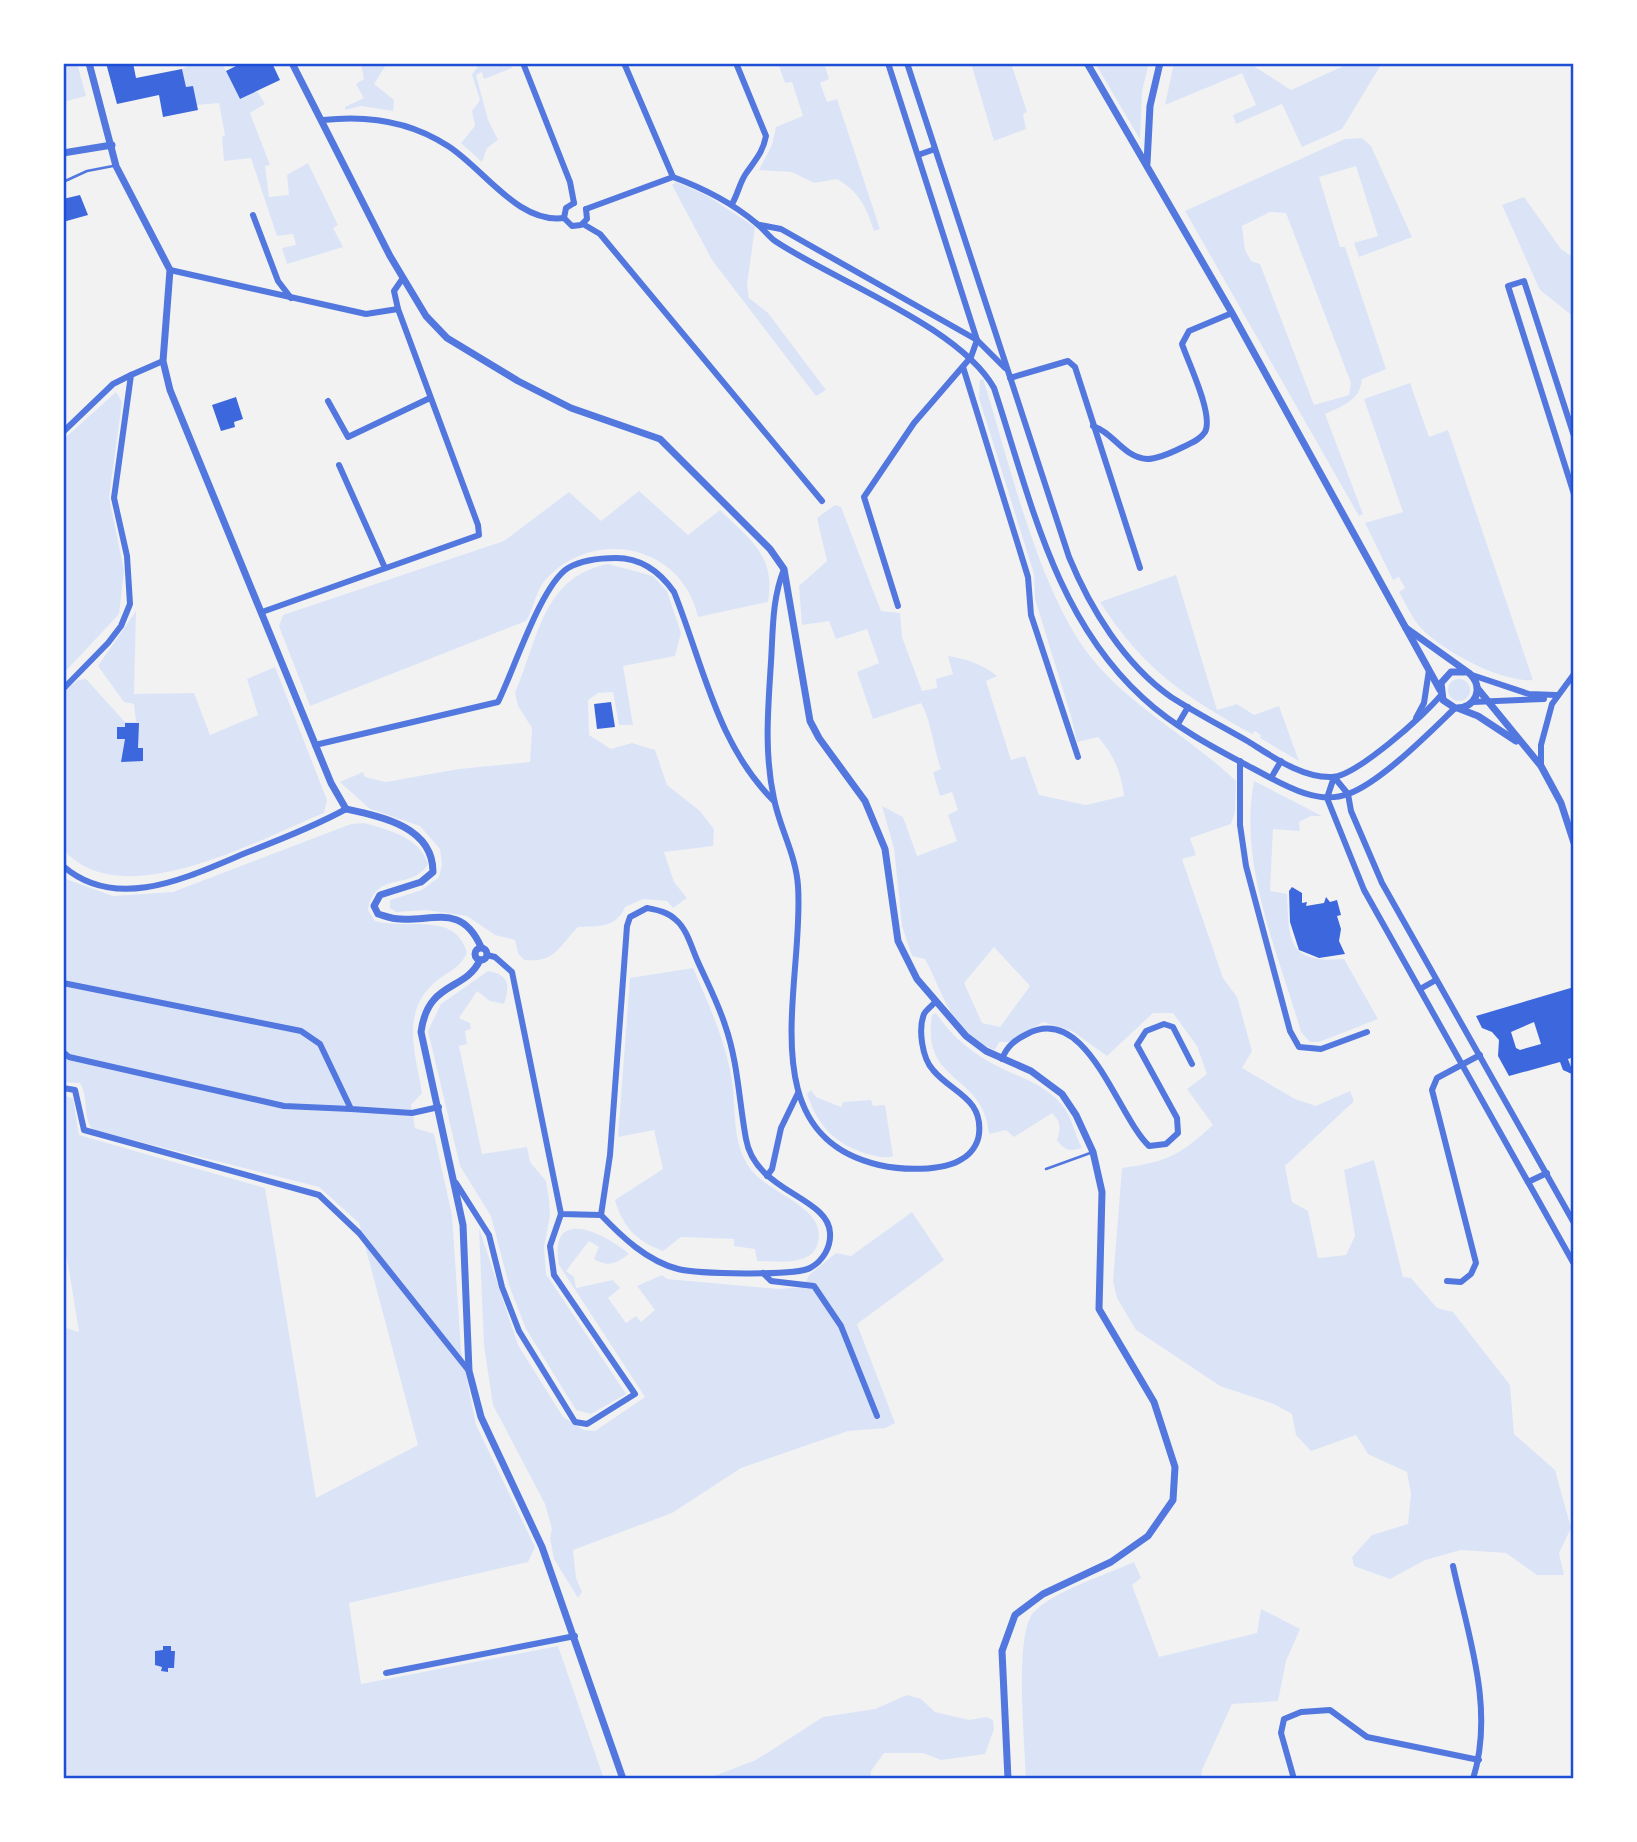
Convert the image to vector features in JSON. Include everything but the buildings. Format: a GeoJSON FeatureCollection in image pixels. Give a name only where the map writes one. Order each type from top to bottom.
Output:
{"type":"FeatureCollection","features":[{"type":"Feature","properties":{"kind":"street"},"geometry":{"type":"LineString","coordinates":[[89,63],[113,145],[116,166],[170,270],[163,361],[170,390],[315,746],[346,809],[409,829],[428,847],[433,857],[433,872],[421,882],[380,895],[374,906],[378,914],[401,919],[419,916],[448,917],[463,923],[477,937],[487,955],[495,957],[512,972],[561,1213],[550,1246],[554,1275],[635,1394],[587,1424],[575,1422],[565,1410],[519,1331],[502,1287],[489,1235],[456,1184]]}},
{"type":"Feature","properties":{"kind":"street"},"geometry":{"type":"LineString","coordinates":[[292,63],[403,278],[426,316],[447,338],[518,381],[570,408],[660,439],[771,550],[784,569],[810,721],[818,738],[865,801],[885,849],[898,941],[917,979],[966,1036],[1002,1059],[1031,1071],[1062,1094],[1093,1152],[1102,1192],[1099,1309],[1154,1402],[1175,1467],[1173,1500],[1148,1536],[1111,1562],[1043,1594],[1015,1615],[1002,1651],[1008,1779]]}},
{"type":"Feature","properties":{"kind":"street"},"geometry":{"type":"LineString","coordinates":[[523,63],[570,182],[575,203],[586,209],[673,177],[704,189],[732,204],[758,224],[772,240],[940,335],[971,357],[994,388],[1051,563],[1077,617],[1102,654],[1142,698],[1178,724],[1272,778],[1307,794],[1327,798],[1348,794],[1407,752],[1457,708],[1473,702],[1537,700],[1556,695]]}},
{"type":"Feature","properties":{"kind":"street"},"geometry":{"type":"LineString","coordinates":[[624,63],[673,177]]}},
{"type":"Feature","properties":{"kind":"street"},"geometry":{"type":"LineString","coordinates":[[732,204],[741,189],[745,174],[764,148],[765,136],[736,63]]}},
{"type":"Feature","properties":{"kind":"street"},"geometry":{"type":"LineString","coordinates":[[888,63],[977,340],[971,357],[914,424],[864,497],[898,606]]}},
{"type":"Feature","properties":{"kind":"street"},"geometry":{"type":"LineString","coordinates":[[907,63],[1069,557],[1080,585],[1120,645],[1169,695],[1188,707],[1280,761],[1317,775],[1334,777],[1364,762],[1413,723],[1440,693],[1448,674],[1469,674]]}},
{"type":"Feature","properties":{"kind":"street"},"geometry":{"type":"LineString","coordinates":[[1087,63],[1232,313],[1440,693],[1457,708],[1478,716],[1526,748]]}},
{"type":"Feature","properties":{"kind":"street"},"geometry":{"type":"LineString","coordinates":[[1147,163],[1150,106],[1160,63]]}},
{"type":"Feature","properties":{"kind":"street"},"geometry":{"type":"LineString","coordinates":[[323,120],[376,119],[416,128],[449,146],[534,216],[564,218],[572,226],[583,224],[600,234],[822,501]]}},
{"type":"Feature","properties":{"kind":"street"},"geometry":{"type":"LineString","coordinates":[[63,153],[113,145]]}},
{"type":"Feature","properties":{"kind":"street"},"geometry":{"type":"LineString","coordinates":[[918,155],[935,149]]}},
{"type":"Feature","properties":{"kind":"street"},"geometry":{"type":"LineString","coordinates":[[564,218],[566,208],[575,203]]}},
{"type":"Feature","properties":{"kind":"street"},"geometry":{"type":"LineString","coordinates":[[583,224],[587,217],[586,209]]}},
{"type":"Feature","properties":{"kind":"street"},"geometry":{"type":"LineString","coordinates":[[253,215],[278,281],[291,298]]}},
{"type":"Feature","properties":{"kind":"street"},"geometry":{"type":"LineString","coordinates":[[758,224],[781,229],[977,340],[991,351],[1010,378]]}},
{"type":"Feature","properties":{"kind":"street"},"geometry":{"type":"LineString","coordinates":[[170,270],[366,314],[398,309]]}},
{"type":"Feature","properties":{"kind":"street"},"geometry":{"type":"LineString","coordinates":[[262,612],[479,535],[478,525],[398,309],[394,292],[403,278]]}},
{"type":"Feature","properties":{"kind":"street"},"geometry":{"type":"LineString","coordinates":[[1574,436],[1524,281],[1508,286],[1574,494]]}},
{"type":"Feature","properties":{"kind":"street"},"geometry":{"type":"LineString","coordinates":[[1093,426],[1104,429],[1125,451],[1148,459],[1172,453],[1197,440],[1206,431],[1207,418],[1182,344],[1189,331],[1232,313]]}},
{"type":"Feature","properties":{"kind":"street"},"geometry":{"type":"LineString","coordinates":[[1532,359],[1547,354]]}},
{"type":"Feature","properties":{"kind":"street"},"geometry":{"type":"LineString","coordinates":[[63,432],[113,384],[163,361]]}},
{"type":"Feature","properties":{"kind":"street"},"geometry":{"type":"LineString","coordinates":[[1010,378],[1068,361],[1075,367],[1140,568]]}},
{"type":"Feature","properties":{"kind":"street"},"geometry":{"type":"LineString","coordinates":[[963,367],[1028,577],[1031,615],[1078,757]]}},
{"type":"Feature","properties":{"kind":"street"},"geometry":{"type":"LineString","coordinates":[[63,688],[108,643],[121,626],[130,604],[127,556],[114,498],[131,375]]}},
{"type":"Feature","properties":{"kind":"street"},"geometry":{"type":"LineString","coordinates":[[328,401],[348,437],[430,398]]}},
{"type":"Feature","properties":{"kind":"street"},"geometry":{"type":"LineString","coordinates":[[339,465],[385,568]]}},
{"type":"Feature","properties":{"kind":"street"},"geometry":{"type":"LineString","coordinates":[[1051,563],[1069,557]]}},
{"type":"Feature","properties":{"kind":"street"},"geometry":{"type":"LineString","coordinates":[[315,746],[498,702],[546,594],[557,578],[582,563],[622,558],[650,568],[662,576],[674,592],[716,713],[758,785],[774,802]]}},
{"type":"Feature","properties":{"kind":"street"},"geometry":{"type":"LineString","coordinates":[[784,569],[774,603],[765,736],[774,802],[794,859],[798,883],[800,925],[792,1045],[798,1092],[807,1116],[818,1133],[847,1155],[899,1168],[944,1166],[961,1160],[974,1149],[979,1138],[980,1120],[966,1096],[932,1070],[926,1059],[922,1029],[924,1013],[935,1002]]}},
{"type":"Feature","properties":{"kind":"street"},"geometry":{"type":"LineString","coordinates":[[1402,626],[1469,674],[1529,694],[1556,695]]}},
{"type":"Feature","properties":{"kind":"street"},"geometry":{"type":"LineString","coordinates":[[1413,723],[1424,703],[1429,670]]}},
{"type":"Feature","properties":{"kind":"street"},"geometry":{"type":"LineString","coordinates":[[1469,674],[1487,701],[1541,766],[1561,803],[1574,843]]}},
{"type":"Feature","properties":{"kind":"street"},"geometry":{"type":"LineString","coordinates":[[1541,766],[1541,745],[1556,695],[1574,674]]}},
{"type":"Feature","properties":{"kind":"street"},"geometry":{"type":"LineString","coordinates":[[1473,702],[1478,688]]}},
{"type":"Feature","properties":{"kind":"street"},"geometry":{"type":"LineString","coordinates":[[1178,724],[1188,707]]}},
{"type":"Feature","properties":{"kind":"street"},"geometry":{"type":"LineString","coordinates":[[1240,761],[1240,825],[1246,866],[1290,1031],[1299,1047],[1321,1049],[1367,1032]]}},
{"type":"Feature","properties":{"kind":"street"},"geometry":{"type":"LineString","coordinates":[[1272,778],[1280,761]]}},
{"type":"Feature","properties":{"kind":"street"},"geometry":{"type":"LineString","coordinates":[[1334,777],[1348,794],[1361,835],[1382,883],[1574,1223]]}},
{"type":"Feature","properties":{"kind":"street"},"geometry":{"type":"LineString","coordinates":[[1334,777],[1327,798],[1364,890],[1574,1264]]}},
{"type":"Feature","properties":{"kind":"street"},"geometry":{"type":"LineString","coordinates":[[63,866],[89,883],[106,887],[122,889],[178,882],[320,824],[346,809]]}},
{"type":"Feature","properties":{"kind":"street"},"geometry":{"type":"LineString","coordinates":[[1344,842],[1361,835]]}},
{"type":"Feature","properties":{"kind":"street"},"geometry":{"type":"LineString","coordinates":[[561,1213],[601,1215],[624,1238],[653,1258],[679,1269],[763,1273],[810,1268],[823,1257],[830,1245],[830,1232],[820,1209],[787,1193],[753,1160],[746,1143],[737,1069],[725,1024],[679,922],[647,908],[630,917],[627,926],[610,1155],[601,1215]]}},
{"type":"Feature","properties":{"kind":"street"},"geometry":{"type":"LineString","coordinates":[[480,960],[474,953],[481,947]]}},
{"type":"Feature","properties":{"kind":"street"},"geometry":{"type":"LineString","coordinates":[[487,955],[473,971],[435,996],[424,1016],[421,1032],[463,1225],[469,1371],[481,1417],[542,1547],[623,1779]]}},
{"type":"Feature","properties":{"kind":"street"},"geometry":{"type":"LineString","coordinates":[[1420,989],[1436,980]]}},
{"type":"Feature","properties":{"kind":"street"},"geometry":{"type":"LineString","coordinates":[[63,983],[301,1031],[320,1044],[351,1110]]}},
{"type":"Feature","properties":{"kind":"street"},"geometry":{"type":"LineString","coordinates":[[1002,1059],[1014,1041],[1034,1030],[1056,1029],[1082,1043],[1102,1070],[1135,1133],[1149,1146],[1166,1144],[1178,1133],[1177,1118],[1137,1045],[1146,1031],[1164,1024],[1173,1027],[1192,1064]]}},
{"type":"Feature","properties":{"kind":"street"},"geometry":{"type":"LineString","coordinates":[[63,1052],[69,1057],[284,1106],[412,1113],[439,1107]]}},
{"type":"Feature","properties":{"kind":"street"},"geometry":{"type":"LineString","coordinates":[[1447,1281],[1461,1282],[1471,1274],[1476,1263],[1432,1090],[1437,1078],[1480,1055]]}},
{"type":"Feature","properties":{"kind":"street"},"geometry":{"type":"LineString","coordinates":[[63,1088],[75,1090],[84,1130],[319,1195],[359,1233],[469,1371]]}},
{"type":"Feature","properties":{"kind":"street"},"geometry":{"type":"LineString","coordinates":[[767,1175],[772,1169],[781,1128],[798,1092]]}},
{"type":"Feature","properties":{"kind":"street"},"geometry":{"type":"LineString","coordinates":[[1528,1182],[1547,1173]]}},
{"type":"Feature","properties":{"kind":"street"},"geometry":{"type":"LineString","coordinates":[[763,1273],[771,1281],[814,1286],[841,1326],[877,1416]]}},
{"type":"Feature","properties":{"kind":"street"},"geometry":{"type":"LineString","coordinates":[[1454,1566],[1482,1703],[1479,1759],[1473,1779]]}},
{"type":"Feature","properties":{"kind":"street"},"geometry":{"type":"LineString","coordinates":[[386,1673],[575,1636]]}},
{"type":"Feature","properties":{"kind":"street"},"geometry":{"type":"LineString","coordinates":[[1294,1779],[1281,1733],[1284,1719],[1301,1712],[1330,1710],[1367,1737],[1479,1759]]}},
{"type":"Feature","properties":{"kind":"lane"},"geometry":{"type":"LineString","coordinates":[[63,183],[87,171],[116,166]]}},
{"type":"Feature","properties":{"kind":"lane"},"geometry":{"type":"LineString","coordinates":[[1045,1169],[1093,1152]]}},
{"type":"Feature","properties":{"kind":"shaded area"},"geometry":{"type":"Polygon","coordinates":[[[63,63],[77,63],[86,96],[63,102],[63,63]]]}},
{"type":"Feature","properties":{"kind":"shaded area"},"geometry":{"type":"Polygon","coordinates":[[[187,63],[225,63],[224,67],[240,99],[257,91],[265,104],[250,113],[270,165],[265,166],[269,197],[289,195],[287,175],[308,163],[338,225],[333,228],[343,247],[287,264],[282,248],[296,245],[293,234],[277,236],[251,158],[224,161],[222,137],[225,135],[219,103],[197,105],[193,86],[186,87],[182,69],[188,66],[187,63]]]}},
{"type":"Feature","properties":{"kind":"shaded area"},"geometry":{"type":"Polygon","coordinates":[[[361,63],[387,63],[374,84],[394,100],[393,111],[361,106],[345,110],[345,107],[364,98],[356,84],[364,79],[361,63]]]}},
{"type":"Feature","properties":{"kind":"shaded area"},"geometry":{"type":"Polygon","coordinates":[[[480,63],[510,63],[512,68],[484,79],[482,72],[476,75],[488,120],[498,140],[487,148],[482,162],[461,143],[475,126],[472,111],[480,100],[472,75],[480,63]]]}},
{"type":"Feature","properties":{"kind":"shaded area"},"geometry":{"type":"Polygon","coordinates":[[[778,63],[824,63],[829,79],[820,83],[827,102],[837,99],[880,229],[874,231],[861,201],[837,179],[814,183],[792,172],[759,170],[772,145],[776,127],[803,116],[792,82],[785,83],[778,63]]]}},
{"type":"Feature","properties":{"kind":"shaded area"},"geometry":{"type":"Polygon","coordinates":[[[971,63],[1011,63],[1027,112],[1023,114],[1026,129],[994,141],[971,63]]]}},
{"type":"Feature","properties":{"kind":"shaded area"},"geometry":{"type":"Polygon","coordinates":[[[1095,63],[1149,63],[1142,91],[1140,139],[1095,63]]]}},
{"type":"Feature","properties":{"kind":"shaded area"},"geometry":{"type":"Polygon","coordinates":[[[1174,63],[1256,63],[1255,67],[1291,90],[1350,63],[1382,63],[1342,129],[1302,147],[1282,104],[1236,124],[1233,115],[1256,105],[1242,73],[1165,105],[1174,63]]]}},
{"type":"Feature","properties":{"kind":"shaded area"},"geometry":{"type":"Polygon","coordinates":[[[1362,138],[1371,146],[1412,237],[1359,257],[1354,243],[1378,236],[1356,166],[1319,177],[1340,247],[1345,247],[1386,369],[1362,379],[1354,398],[1325,414],[1363,514],[1359,516],[1185,211],[1345,139],[1362,138]],[[1270,212],[1242,226],[1245,250],[1251,261],[1260,264],[1314,405],[1349,395],[1351,383],[1286,213],[1270,212]]]}},
{"type":"Feature","properties":{"kind":"shaded area"},"geometry":{"type":"Polygon","coordinates":[[[676,182],[706,195],[755,227],[747,285],[749,298],[768,313],[826,390],[816,396],[712,260],[672,185],[676,182]]]}},
{"type":"Feature","properties":{"kind":"shaded area"},"geometry":{"type":"Polygon","coordinates":[[[1524,197],[1561,249],[1574,258],[1574,317],[1540,290],[1502,205],[1524,197]]]}},
{"type":"Feature","properties":{"kind":"shaded area"},"geometry":{"type":"Polygon","coordinates":[[[983,379],[1015,488],[1042,565],[1057,601],[1075,633],[1094,661],[1127,694],[1236,781],[1235,812],[1231,824],[1190,838],[1196,855],[1182,859],[1223,978],[1237,997],[1252,1051],[1242,1068],[1295,1099],[1316,1106],[1350,1091],[1354,1101],[1285,1166],[1292,1202],[1308,1211],[1318,1258],[1346,1255],[1355,1236],[1344,1170],[1374,1160],[1403,1277],[1411,1278],[1437,1308],[1453,1312],[1510,1385],[1514,1434],[1555,1470],[1571,1528],[1559,1553],[1564,1575],[1537,1575],[1506,1553],[1461,1550],[1425,1560],[1390,1579],[1354,1566],[1352,1557],[1372,1535],[1408,1524],[1411,1493],[1407,1472],[1368,1454],[1356,1435],[1311,1451],[1296,1435],[1292,1414],[1274,1404],[1220,1386],[1136,1330],[1117,1298],[1113,1281],[1122,1168],[1172,1156],[1213,1125],[1187,1089],[1207,1074],[1197,1046],[1173,1013],[1153,1013],[1107,1056],[1072,1031],[1043,1022],[1009,1042],[999,1042],[995,1050],[980,1043],[958,1023],[925,959],[912,956],[902,926],[894,848],[882,806],[903,817],[917,856],[957,841],[948,815],[958,810],[952,792],[940,796],[933,772],[941,769],[921,703],[873,719],[857,672],[879,663],[867,629],[836,639],[829,621],[802,625],[799,586],[827,561],[817,518],[835,505],[841,507],[881,611],[900,613],[902,637],[922,691],[937,688],[936,679],[953,674],[948,656],[980,665],[997,676],[986,681],[1011,760],[1025,756],[1039,795],[1086,805],[1124,796],[1116,764],[1098,737],[1077,742],[1035,599],[1034,574],[979,398],[980,380],[983,379]],[[994,947],[964,983],[982,1023],[1000,1027],[1030,986],[994,947]]]}},
{"type":"Feature","properties":{"kind":"shaded area"},"geometry":{"type":"Polygon","coordinates":[[[1410,383],[1429,437],[1448,430],[1533,680],[1520,680],[1474,664],[1444,647],[1422,629],[1399,592],[1405,588],[1399,577],[1393,580],[1365,523],[1403,512],[1364,399],[1410,383]]]}},
{"type":"Feature","properties":{"kind":"shaded area"},"geometry":{"type":"Polygon","coordinates":[[[116,392],[122,402],[109,497],[124,571],[119,614],[63,674],[63,440],[116,392]]]}},
{"type":"Feature","properties":{"kind":"shaded area"},"geometry":{"type":"Polygon","coordinates":[[[639,491],[688,535],[720,510],[750,540],[764,560],[768,572],[768,602],[698,617],[689,593],[675,573],[656,560],[635,551],[612,549],[589,552],[567,562],[547,578],[526,621],[310,706],[279,626],[283,615],[504,541],[569,492],[601,521],[639,491]]]}},
{"type":"Feature","properties":{"kind":"shaded area"},"geometry":{"type":"Polygon","coordinates":[[[608,564],[653,576],[667,591],[681,633],[675,656],[623,666],[633,725],[619,725],[613,692],[598,693],[588,700],[589,735],[611,749],[632,743],[655,750],[667,785],[700,811],[714,829],[713,846],[664,852],[674,882],[687,898],[673,908],[667,901],[643,899],[625,907],[612,922],[600,926],[578,927],[556,952],[535,960],[524,960],[518,953],[515,940],[495,935],[467,916],[426,910],[396,912],[390,908],[390,900],[422,890],[439,877],[442,865],[440,849],[420,826],[370,809],[340,782],[363,772],[365,777],[386,782],[459,769],[530,762],[532,728],[518,706],[515,693],[537,632],[545,614],[569,582],[586,571],[608,564]]]}},
{"type":"Feature","properties":{"kind":"shaded area"},"geometry":{"type":"Polygon","coordinates":[[[1176,575],[1217,710],[1237,704],[1254,715],[1279,706],[1299,761],[1260,738],[1261,735],[1255,731],[1252,734],[1206,707],[1167,679],[1132,646],[1100,602],[1176,575]]]}},
{"type":"Feature","properties":{"kind":"shaded area"},"geometry":{"type":"Polygon","coordinates":[[[136,611],[134,694],[194,693],[210,735],[258,715],[247,679],[275,667],[327,800],[324,813],[228,854],[154,874],[119,876],[88,868],[63,849],[63,692],[78,680],[86,679],[125,722],[136,722],[134,704],[124,702],[98,666],[136,611]]]}},
{"type":"Feature","properties":{"kind":"shaded area"},"geometry":{"type":"Polygon","coordinates":[[[1459,679],[1469,686],[1470,690],[1463,700],[1459,701],[1449,694],[1448,690],[1455,680],[1459,679]]]}},
{"type":"Feature","properties":{"kind":"shaded area"},"geometry":{"type":"Polygon","coordinates":[[[1254,781],[1322,816],[1311,816],[1299,822],[1300,831],[1273,829],[1270,891],[1287,894],[1289,925],[1295,946],[1312,957],[1344,959],[1378,1019],[1319,1042],[1310,1042],[1301,1032],[1263,908],[1251,844],[1250,813],[1254,781]]]}},
{"type":"Feature","properties":{"kind":"shaded area"},"geometry":{"type":"Polygon","coordinates":[[[364,823],[411,841],[424,855],[428,864],[413,877],[378,889],[368,910],[375,921],[442,927],[461,940],[467,953],[456,967],[432,985],[422,997],[417,1009],[413,1036],[422,1093],[411,1105],[415,1128],[434,1134],[452,1215],[461,1350],[476,1425],[535,1547],[528,1562],[349,1603],[361,1684],[558,1646],[604,1779],[63,1779],[63,1327],[79,1332],[67,1258],[63,1253],[63,1095],[73,1099],[79,1135],[265,1188],[316,1498],[418,1445],[359,1223],[319,1187],[93,1130],[86,1113],[80,1083],[63,1082],[63,878],[113,896],[173,892],[351,824],[364,823]]]}},
{"type":"Feature","properties":{"kind":"shaded area"},"geometry":{"type":"Polygon","coordinates":[[[693,968],[725,1051],[732,1080],[737,1133],[742,1154],[755,1174],[804,1209],[813,1218],[818,1229],[815,1250],[802,1259],[784,1262],[757,1261],[755,1249],[734,1246],[734,1239],[681,1237],[663,1251],[638,1238],[618,1210],[615,1200],[663,1169],[654,1130],[618,1137],[630,978],[693,968]]]}},
{"type":"Feature","properties":{"kind":"shaded area"},"geometry":{"type":"Polygon","coordinates":[[[488,971],[501,975],[506,982],[504,1004],[490,1001],[477,991],[459,1018],[470,1023],[471,1029],[465,1031],[467,1044],[459,1046],[482,1154],[527,1147],[530,1162],[546,1181],[550,1215],[544,1247],[546,1274],[626,1394],[591,1414],[576,1410],[526,1329],[509,1285],[491,1216],[460,1166],[428,1031],[441,1004],[488,971]]]}},
{"type":"Feature","properties":{"kind":"shaded area"},"geometry":{"type":"Polygon","coordinates":[[[936,1013],[948,1029],[971,1050],[1039,1086],[1054,1097],[1068,1114],[1082,1148],[1068,1149],[1057,1140],[1059,1125],[1052,1113],[1014,1137],[1006,1130],[989,1134],[985,1114],[976,1099],[944,1068],[936,1055],[931,1038],[932,1015],[936,1013]]]}},
{"type":"Feature","properties":{"kind":"shaded area"},"geometry":{"type":"Polygon","coordinates":[[[811,1090],[816,1097],[841,1107],[843,1102],[871,1100],[873,1106],[885,1105],[893,1156],[867,1154],[837,1139],[822,1124],[811,1105],[807,1094],[811,1090]]]}},
{"type":"Feature","properties":{"kind":"shaded area"},"geometry":{"type":"Polygon","coordinates":[[[912,1212],[944,1260],[857,1324],[895,1423],[885,1428],[848,1431],[741,1468],[672,1513],[573,1550],[576,1578],[582,1592],[578,1598],[554,1559],[550,1538],[552,1529],[545,1504],[493,1405],[484,1346],[479,1228],[518,1345],[563,1417],[584,1430],[595,1431],[645,1397],[559,1265],[558,1246],[562,1235],[570,1230],[593,1232],[629,1254],[616,1262],[604,1263],[594,1259],[599,1247],[589,1241],[566,1271],[574,1277],[576,1288],[613,1280],[620,1288],[608,1298],[626,1323],[636,1316],[641,1322],[655,1310],[637,1286],[662,1275],[667,1279],[779,1289],[803,1287],[809,1275],[836,1253],[851,1256],[912,1212]]]}},
{"type":"Feature","properties":{"kind":"shaded area"},"geometry":{"type":"Polygon","coordinates":[[[1134,1562],[1141,1578],[1132,1585],[1159,1657],[1257,1633],[1261,1609],[1300,1629],[1286,1661],[1278,1701],[1232,1704],[1202,1770],[1201,1779],[1026,1779],[1022,1667],[1027,1625],[1033,1613],[1053,1598],[1134,1562]]]}},
{"type":"Feature","properties":{"kind":"shaded area"},"geometry":{"type":"Polygon","coordinates":[[[907,1695],[921,1699],[935,1712],[969,1720],[986,1717],[993,1720],[994,1729],[985,1754],[941,1760],[923,1753],[884,1753],[871,1771],[870,1779],[706,1779],[756,1760],[823,1717],[875,1709],[907,1695]]]}}]}
